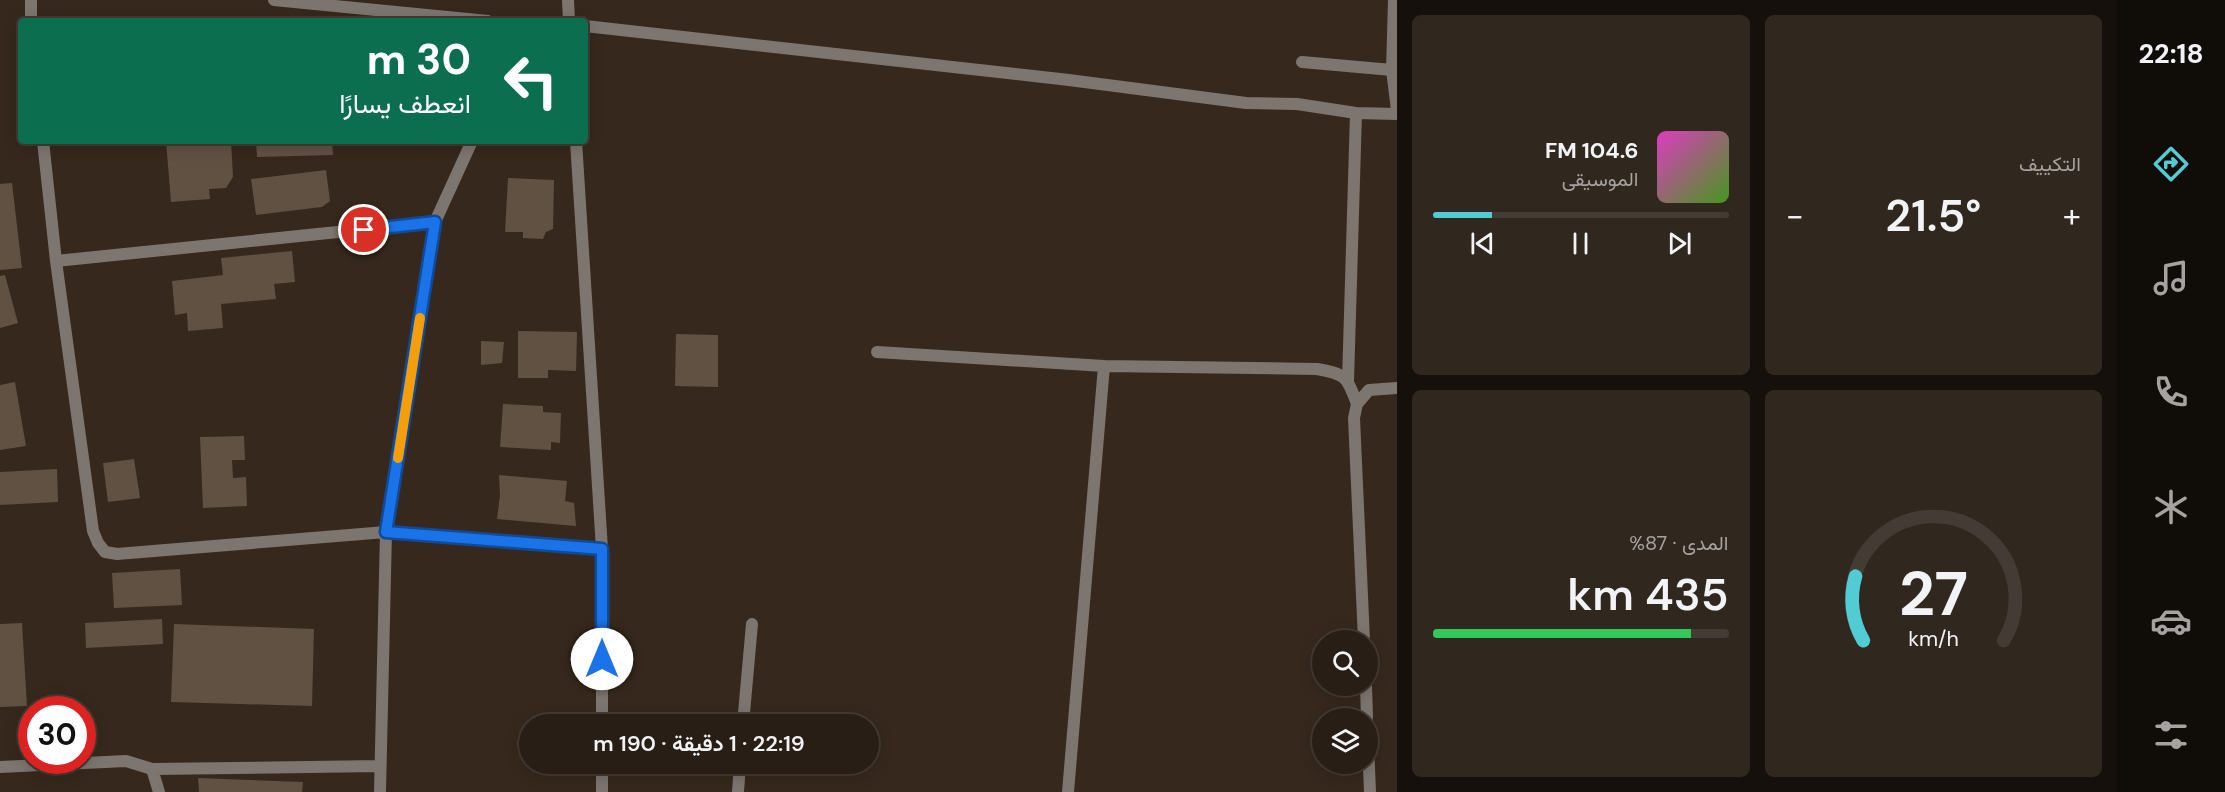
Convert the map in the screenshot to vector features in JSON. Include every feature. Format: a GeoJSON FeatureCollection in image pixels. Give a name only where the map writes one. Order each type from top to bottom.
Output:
{"type":"FeatureCollection","features":[{"type":"Feature","properties":{"kind":"street"},"geometry":{"type":"LineString","coordinates":[[31,0],[31,18]]}},
{"type":"Feature","properties":{"kind":"street"},"geometry":{"type":"LineString","coordinates":[[274,0],[457,18]]}},
{"type":"Feature","properties":{"kind":"street"},"geometry":{"type":"LineString","coordinates":[[568,0],[569,18]]}},
{"type":"Feature","properties":{"kind":"street"},"geometry":{"type":"LineString","coordinates":[[588,26],[1069,80],[1246,103],[1298,104],[1356,113],[1397,112],[1392,70],[1394,0]]}},
{"type":"Feature","properties":{"kind":"street"},"geometry":{"type":"LineString","coordinates":[[1302,62],[1392,70]]}},
{"type":"Feature","properties":{"kind":"street"},"geometry":{"type":"LineString","coordinates":[[1356,113],[1348,381],[1357,404]]}},
{"type":"Feature","properties":{"kind":"street"},"geometry":{"type":"LineString","coordinates":[[43,144],[56,261],[93,531],[105,552],[117,554],[386,532],[602,549]]}},
{"type":"Feature","properties":{"kind":"street"},"geometry":{"type":"LineString","coordinates":[[380,792],[386,532],[435,222],[471,144]]}},
{"type":"Feature","properties":{"kind":"street"},"geometry":{"type":"LineString","coordinates":[[576,144],[602,549],[602,714]]}},
{"type":"Feature","properties":{"kind":"street"},"geometry":{"type":"LineString","coordinates":[[56,261],[435,222]]}},
{"type":"Feature","properties":{"kind":"street"},"geometry":{"type":"LineString","coordinates":[[877,352],[1104,366],[1317,369],[1336,372],[1348,381]]}},
{"type":"Feature","properties":{"kind":"street"},"geometry":{"type":"LineString","coordinates":[[1068,792],[1104,366]]}},
{"type":"Feature","properties":{"kind":"street"},"geometry":{"type":"LineString","coordinates":[[1364,630],[1354,418],[1357,404],[1370,390],[1397,388]]}},
{"type":"Feature","properties":{"kind":"street"},"geometry":{"type":"LineString","coordinates":[[744,714],[752,624]]}},
{"type":"Feature","properties":{"kind":"street"},"geometry":{"type":"LineString","coordinates":[[0,767],[126,761],[152,769],[380,766]]}},
{"type":"Feature","properties":{"kind":"street"},"geometry":{"type":"LineString","coordinates":[[152,769],[159,792]]}},
{"type":"Feature","properties":{"kind":"street"},"geometry":{"type":"LineString","coordinates":[[602,774],[602,792]]}},
{"type":"Feature","properties":{"kind":"street"},"geometry":{"type":"LineString","coordinates":[[738,792],[739,774]]}},
{"type":"Feature","properties":{"kind":"street"},"geometry":{"type":"LineString","coordinates":[[1369,774],[1370,792]]}},
{"type":"Feature","properties":{"kind":"building"},"geometry":{"type":"Polygon","coordinates":[[[166,144],[231,144],[233,177],[226,188],[209,189],[210,199],[171,202],[166,144]]]}},
{"type":"Feature","properties":{"kind":"building"},"geometry":{"type":"Polygon","coordinates":[[[256,144],[332,144],[333,155],[257,157],[256,144]]]}},
{"type":"Feature","properties":{"kind":"building"},"geometry":{"type":"Polygon","coordinates":[[[326,170],[330,201],[322,207],[256,215],[251,179],[326,170]]]}},
{"type":"Feature","properties":{"kind":"building"},"geometry":{"type":"Polygon","coordinates":[[[508,178],[554,180],[553,229],[546,232],[543,239],[523,238],[523,232],[505,232],[508,178]]]}},
{"type":"Feature","properties":{"kind":"building"},"geometry":{"type":"Polygon","coordinates":[[[12,183],[22,268],[0,270],[0,184],[12,183]]]}},
{"type":"Feature","properties":{"kind":"building"},"geometry":{"type":"Polygon","coordinates":[[[292,251],[295,282],[274,284],[276,299],[221,304],[223,328],[188,331],[187,313],[175,315],[172,281],[223,275],[221,258],[292,251]]]}},
{"type":"Feature","properties":{"kind":"building"},"geometry":{"type":"Polygon","coordinates":[[[5,275],[18,323],[0,328],[0,276],[5,275]]]}},
{"type":"Feature","properties":{"kind":"building"},"geometry":{"type":"Polygon","coordinates":[[[518,331],[577,332],[576,371],[548,370],[548,378],[518,378],[518,331]]]}},
{"type":"Feature","properties":{"kind":"building"},"geometry":{"type":"Polygon","coordinates":[[[676,334],[718,335],[718,387],[675,386],[676,334]]]}},
{"type":"Feature","properties":{"kind":"building"},"geometry":{"type":"Polygon","coordinates":[[[481,341],[504,342],[502,363],[481,365],[481,341]]]}},
{"type":"Feature","properties":{"kind":"building"},"geometry":{"type":"Polygon","coordinates":[[[15,382],[26,446],[0,450],[0,385],[15,382]]]}},
{"type":"Feature","properties":{"kind":"building"},"geometry":{"type":"Polygon","coordinates":[[[503,404],[543,406],[543,412],[561,413],[560,443],[551,442],[551,450],[500,447],[503,404]]]}},
{"type":"Feature","properties":{"kind":"building"},"geometry":{"type":"Polygon","coordinates":[[[244,436],[245,460],[232,460],[233,478],[246,477],[247,506],[203,508],[200,437],[244,436]]]}},
{"type":"Feature","properties":{"kind":"building"},"geometry":{"type":"Polygon","coordinates":[[[134,459],[140,498],[108,502],[103,463],[134,459]]]}},
{"type":"Feature","properties":{"kind":"building"},"geometry":{"type":"Polygon","coordinates":[[[57,469],[58,502],[0,505],[0,472],[57,469]]]}},
{"type":"Feature","properties":{"kind":"building"},"geometry":{"type":"Polygon","coordinates":[[[499,475],[567,481],[565,501],[574,503],[576,526],[497,519],[500,495],[499,475]]]}},
{"type":"Feature","properties":{"kind":"building"},"geometry":{"type":"Polygon","coordinates":[[[180,569],[182,605],[114,608],[112,573],[180,569]]]}},
{"type":"Feature","properties":{"kind":"building"},"geometry":{"type":"Polygon","coordinates":[[[162,619],[163,644],[86,648],[85,623],[162,619]]]}},
{"type":"Feature","properties":{"kind":"building"},"geometry":{"type":"Polygon","coordinates":[[[22,623],[26,696],[18,696],[18,706],[0,707],[0,624],[22,623]]]}},
{"type":"Feature","properties":{"kind":"building"},"geometry":{"type":"Polygon","coordinates":[[[174,624],[314,629],[312,706],[171,702],[174,624]]]}},
{"type":"Feature","properties":{"kind":"building"},"geometry":{"type":"Polygon","coordinates":[[[198,778],[303,782],[302,792],[199,792],[198,778]]]}},
{"type":"Feature","properties":{"kind":"slow traffic"},"geometry":{"type":"LineString","coordinates":[[398,458],[420,318]]}},
{"type":"Feature","properties":{"kind":"route"},"geometry":{"type":"LineString","coordinates":[[364,230],[435,222],[386,532],[602,549],[602,659]]}}]}
